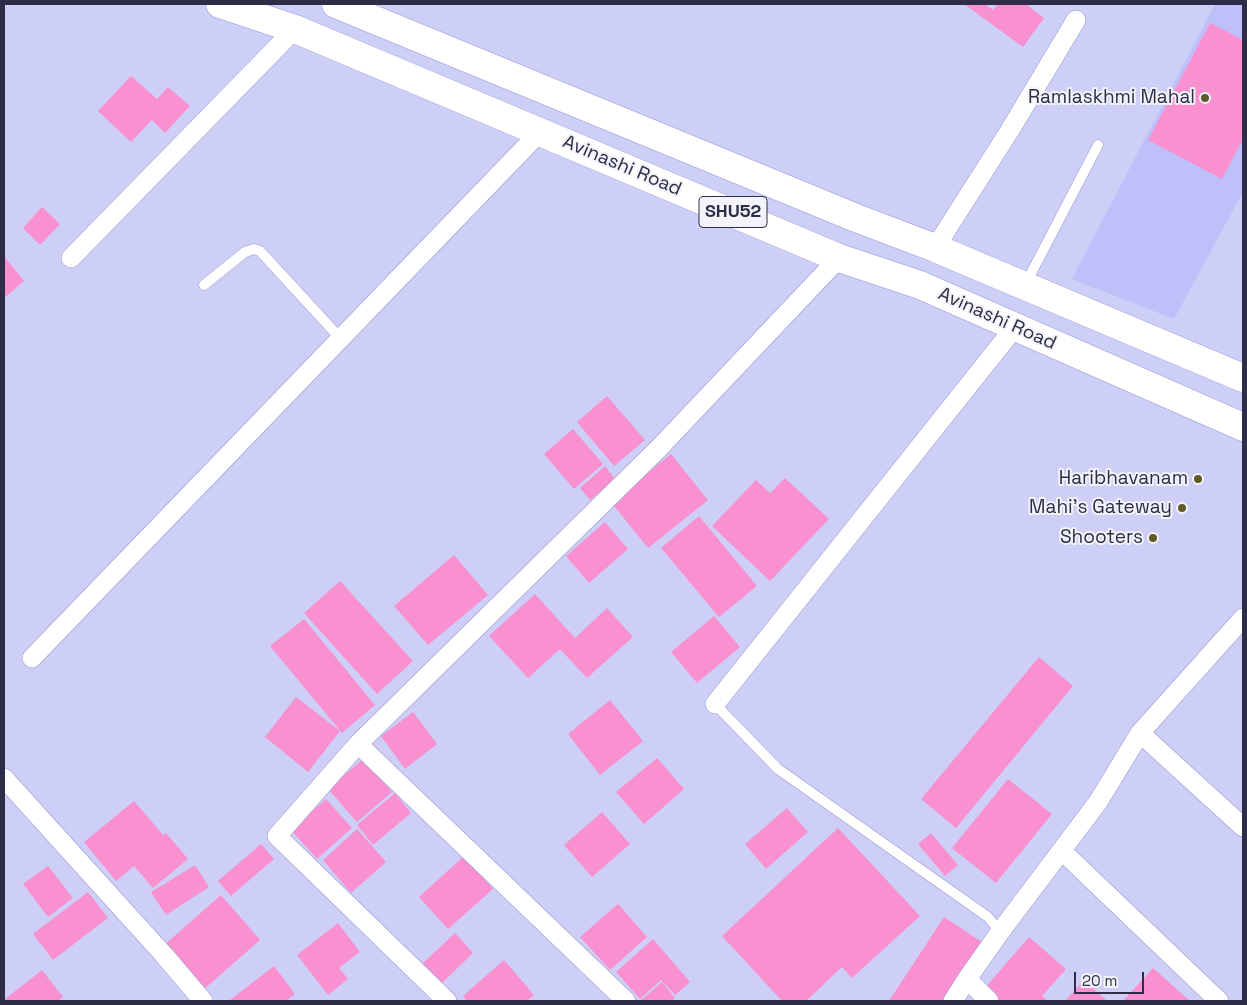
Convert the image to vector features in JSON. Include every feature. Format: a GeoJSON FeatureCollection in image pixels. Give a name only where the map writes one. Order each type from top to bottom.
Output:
{"type":"FeatureCollection","features":[{"type":"Feature","properties":{"kind":"main road","name":"Avinashi Road"},"geometry":{"type":"LineString","coordinates":[[220,4],[295,29],[839,258],[920,285],[1243,427]]}},
{"type":"Feature","properties":{"kind":"main road","name":"SHU52"},"geometry":{"type":"LineString","coordinates":[[336,4],[856,218],[935,248],[1243,378]]}},
{"type":"Feature","properties":{"kind":"street"},"geometry":{"type":"LineString","coordinates":[[935,248],[1010,130],[1076,20]]}},
{"type":"Feature","properties":{"kind":"street"},"geometry":{"type":"LineString","coordinates":[[71,258],[295,29]]}},
{"type":"Feature","properties":{"kind":"street"},"geometry":{"type":"LineString","coordinates":[[32,658],[541,131]]}},
{"type":"Feature","properties":{"kind":"street"},"geometry":{"type":"LineString","coordinates":[[447,1001],[277,836],[358,744],[659,448],[839,258]]}},
{"type":"Feature","properties":{"kind":"street"},"geometry":{"type":"LineString","coordinates":[[715,704],[1015,327]]}},
{"type":"Feature","properties":{"kind":"street"},"geometry":{"type":"LineString","coordinates":[[953,1001],[1000,932],[1098,802],[1140,733],[1243,618]]}},
{"type":"Feature","properties":{"kind":"street"},"geometry":{"type":"LineString","coordinates":[[1140,733],[1243,827]]}},
{"type":"Feature","properties":{"kind":"street"},"geometry":{"type":"LineString","coordinates":[[358,744],[626,1001]]}},
{"type":"Feature","properties":{"kind":"street"},"geometry":{"type":"LineString","coordinates":[[4,778],[10,799],[164,955],[203,1001]]}},
{"type":"Feature","properties":{"kind":"street"},"geometry":{"type":"LineString","coordinates":[[1062,850],[1219,1001]]}},
{"type":"Feature","properties":{"kind":"street"},"geometry":{"type":"LineString","coordinates":[[967,979],[989,1001]]}},
{"type":"Feature","properties":{"kind":"lane"},"geometry":{"type":"LineString","coordinates":[[1025,286],[1098,145]]}},
{"type":"Feature","properties":{"kind":"lane"},"geometry":{"type":"LineString","coordinates":[[204,285],[245,252],[254,249],[260,251],[341,339]]}},
{"type":"Feature","properties":{"kind":"lane"},"geometry":{"type":"LineString","coordinates":[[715,704],[778,768],[988,917],[1000,932]]}},
{"type":"Feature","properties":{"kind":"shaded area","name":"Ramlaskhmi Mahal"},"geometry":{"type":"Polygon","coordinates":[[[1215,4],[1243,4],[1243,192],[1174,319],[1072,279],[1215,4]]]}},
{"type":"Feature","properties":{"kind":"building"},"geometry":{"type":"Polygon","coordinates":[[[964,4],[985,4],[993,10],[998,4],[1026,4],[1044,18],[1023,47],[964,4]]]}},
{"type":"Feature","properties":{"kind":"building"},"geometry":{"type":"Polygon","coordinates":[[[1210,23],[1243,40],[1243,139],[1222,179],[1148,140],[1210,23]]]}},
{"type":"Feature","properties":{"kind":"building"},"geometry":{"type":"Polygon","coordinates":[[[131,76],[157,99],[168,87],[190,106],[165,133],[152,120],[131,142],[98,111],[131,76]]]}},
{"type":"Feature","properties":{"kind":"building"},"geometry":{"type":"Polygon","coordinates":[[[42,207],[60,224],[40,245],[23,228],[42,207]]]}},
{"type":"Feature","properties":{"kind":"building"},"geometry":{"type":"Polygon","coordinates":[[[4,256],[24,281],[4,298],[4,256]]]}},
{"type":"Feature","properties":{"kind":"building"},"geometry":{"type":"Polygon","coordinates":[[[607,396],[645,440],[614,466],[577,422],[607,396]]]}},
{"type":"Feature","properties":{"kind":"building"},"geometry":{"type":"Polygon","coordinates":[[[573,429],[603,464],[574,489],[544,454],[573,429]]]}},
{"type":"Feature","properties":{"kind":"building"},"geometry":{"type":"Polygon","coordinates":[[[671,454],[708,500],[648,548],[611,502],[671,454]]]}},
{"type":"Feature","properties":{"kind":"building"},"geometry":{"type":"Polygon","coordinates":[[[605,466],[615,479],[590,500],[580,488],[605,466]]]}},
{"type":"Feature","properties":{"kind":"building"},"geometry":{"type":"Polygon","coordinates":[[[785,478],[829,519],[770,581],[712,526],[756,480],[770,493],[785,478]]]}},
{"type":"Feature","properties":{"kind":"building"},"geometry":{"type":"Polygon","coordinates":[[[699,516],[757,586],[719,617],[661,548],[699,516]]]}},
{"type":"Feature","properties":{"kind":"building"},"geometry":{"type":"Polygon","coordinates":[[[605,522],[628,549],[589,583],[566,556],[605,522]]]}},
{"type":"Feature","properties":{"kind":"building"},"geometry":{"type":"Polygon","coordinates":[[[454,555],[488,595],[428,645],[394,606],[454,555]]]}},
{"type":"Feature","properties":{"kind":"building"},"geometry":{"type":"Polygon","coordinates":[[[340,581],[413,661],[377,694],[304,613],[340,581]]]}},
{"type":"Feature","properties":{"kind":"building"},"geometry":{"type":"Polygon","coordinates":[[[535,594],[575,638],[607,608],[633,637],[587,678],[560,649],[528,678],[489,636],[535,594]]]}},
{"type":"Feature","properties":{"kind":"building"},"geometry":{"type":"Polygon","coordinates":[[[714,616],[740,647],[697,683],[671,652],[714,616]]]}},
{"type":"Feature","properties":{"kind":"building"},"geometry":{"type":"Polygon","coordinates":[[[304,619],[375,705],[342,733],[270,646],[304,619]]]}},
{"type":"Feature","properties":{"kind":"building"},"geometry":{"type":"Polygon","coordinates":[[[1039,657],[1073,686],[956,828],[921,799],[1039,657]]]}},
{"type":"Feature","properties":{"kind":"building"},"geometry":{"type":"Polygon","coordinates":[[[296,697],[340,731],[308,772],[265,737],[296,697]]]}},
{"type":"Feature","properties":{"kind":"building"},"geometry":{"type":"Polygon","coordinates":[[[610,700],[643,741],[600,775],[568,734],[610,700]]]}},
{"type":"Feature","properties":{"kind":"building"},"geometry":{"type":"Polygon","coordinates":[[[413,712],[437,744],[405,769],[381,736],[413,712]]]}},
{"type":"Feature","properties":{"kind":"building"},"geometry":{"type":"Polygon","coordinates":[[[657,758],[684,789],[644,824],[616,792],[657,758]]]}},
{"type":"Feature","properties":{"kind":"building"},"geometry":{"type":"Polygon","coordinates":[[[363,759],[392,792],[357,822],[328,789],[363,759]]]}},
{"type":"Feature","properties":{"kind":"building"},"geometry":{"type":"Polygon","coordinates":[[[1008,779],[1052,814],[996,883],[952,848],[1008,779]]]}},
{"type":"Feature","properties":{"kind":"building"},"geometry":{"type":"Polygon","coordinates":[[[395,793],[411,813],[373,845],[357,825],[395,793]]]}},
{"type":"Feature","properties":{"kind":"building"},"geometry":{"type":"Polygon","coordinates":[[[326,799],[352,828],[317,859],[291,830],[326,799]]]}},
{"type":"Feature","properties":{"kind":"building"},"geometry":{"type":"Polygon","coordinates":[[[134,801],[163,835],[166,833],[188,859],[153,888],[134,866],[116,881],[84,842],[134,801]]]}},
{"type":"Feature","properties":{"kind":"building"},"geometry":{"type":"Polygon","coordinates":[[[787,808],[808,832],[766,869],[745,844],[787,808]]]}},
{"type":"Feature","properties":{"kind":"building"},"geometry":{"type":"Polygon","coordinates":[[[602,812],[630,844],[592,877],[564,845],[602,812]]]}},
{"type":"Feature","properties":{"kind":"building"},"geometry":{"type":"Polygon","coordinates":[[[838,828],[920,916],[852,978],[842,967],[806,1001],[782,1001],[722,936],[838,828]]]}},
{"type":"Feature","properties":{"kind":"building"},"geometry":{"type":"Polygon","coordinates":[[[357,829],[386,862],[351,893],[323,860],[357,829]]]}},
{"type":"Feature","properties":{"kind":"building"},"geometry":{"type":"Polygon","coordinates":[[[931,833],[958,865],[945,876],[918,844],[931,833]]]}},
{"type":"Feature","properties":{"kind":"building"},"geometry":{"type":"Polygon","coordinates":[[[261,844],[274,859],[231,896],[218,881],[261,844]]]}},
{"type":"Feature","properties":{"kind":"building"},"geometry":{"type":"Polygon","coordinates":[[[464,856],[493,889],[448,929],[419,897],[464,856]]]}},
{"type":"Feature","properties":{"kind":"building"},"geometry":{"type":"Polygon","coordinates":[[[195,865],[209,887],[166,915],[151,892],[195,865]]]}},
{"type":"Feature","properties":{"kind":"building"},"geometry":{"type":"Polygon","coordinates":[[[48,866],[73,898],[48,917],[23,884],[48,866]]]}},
{"type":"Feature","properties":{"kind":"building"},"geometry":{"type":"Polygon","coordinates":[[[88,892],[108,918],[53,960],[33,934],[88,892]]]}},
{"type":"Feature","properties":{"kind":"building"},"geometry":{"type":"Polygon","coordinates":[[[221,895],[260,940],[202,991],[163,946],[221,895]]]}},
{"type":"Feature","properties":{"kind":"building"},"geometry":{"type":"Polygon","coordinates":[[[618,904],[647,937],[610,970],[580,937],[618,904]]]}},
{"type":"Feature","properties":{"kind":"building"},"geometry":{"type":"Polygon","coordinates":[[[944,917],[982,942],[943,1001],[889,1001],[944,917]]]}},
{"type":"Feature","properties":{"kind":"building"},"geometry":{"type":"Polygon","coordinates":[[[338,923],[360,952],[339,968],[348,979],[328,995],[297,955],[338,923]]]}},
{"type":"Feature","properties":{"kind":"building"},"geometry":{"type":"Polygon","coordinates":[[[455,933],[473,953],[442,983],[423,963],[455,933]]]}},
{"type":"Feature","properties":{"kind":"building"},"geometry":{"type":"Polygon","coordinates":[[[1029,937],[1066,969],[1042,996],[1048,1001],[998,1001],[984,989],[1029,937]]]}},
{"type":"Feature","properties":{"kind":"building"},"geometry":{"type":"Polygon","coordinates":[[[653,939],[690,982],[675,995],[661,980],[640,999],[616,972],[653,939]]]}},
{"type":"Feature","properties":{"kind":"building"},"geometry":{"type":"Polygon","coordinates":[[[504,960],[534,995],[527,1001],[467,1001],[463,996],[504,960]]]}},
{"type":"Feature","properties":{"kind":"building"},"geometry":{"type":"Polygon","coordinates":[[[274,966],[295,994],[286,1001],[230,1000],[274,966]]]}},
{"type":"Feature","properties":{"kind":"building"},"geometry":{"type":"Polygon","coordinates":[[[1153,968],[1190,1001],[1123,1001],[1153,968]]]}},
{"type":"Feature","properties":{"kind":"building"},"geometry":{"type":"Polygon","coordinates":[[[42,970],[63,997],[58,1001],[6,1001],[5,999],[42,970]]]}},
{"type":"Feature","properties":{"kind":"building"},"geometry":{"type":"Polygon","coordinates":[[[1084,980],[1107,1001],[1065,1001],[1084,980]]]}},
{"type":"Feature","properties":{"kind":"building"},"geometry":{"type":"Polygon","coordinates":[[[662,982],[675,998],[671,1001],[640,1001],[662,982]]]}},
{"type":"Feature","properties":{"kind":"place","name":"Ramlaskhmi Mahal"},"geometry":{"type":"Point","coordinates":[1205,98]}},
{"type":"Feature","properties":{"kind":"place","name":"Haribhavanam"},"geometry":{"type":"Point","coordinates":[1198,479]}},
{"type":"Feature","properties":{"kind":"place","name":"Mahi's Gateway"},"geometry":{"type":"Point","coordinates":[1182,508]}},
{"type":"Feature","properties":{"kind":"place","name":"Shooters"},"geometry":{"type":"Point","coordinates":[1153,538]}}]}
